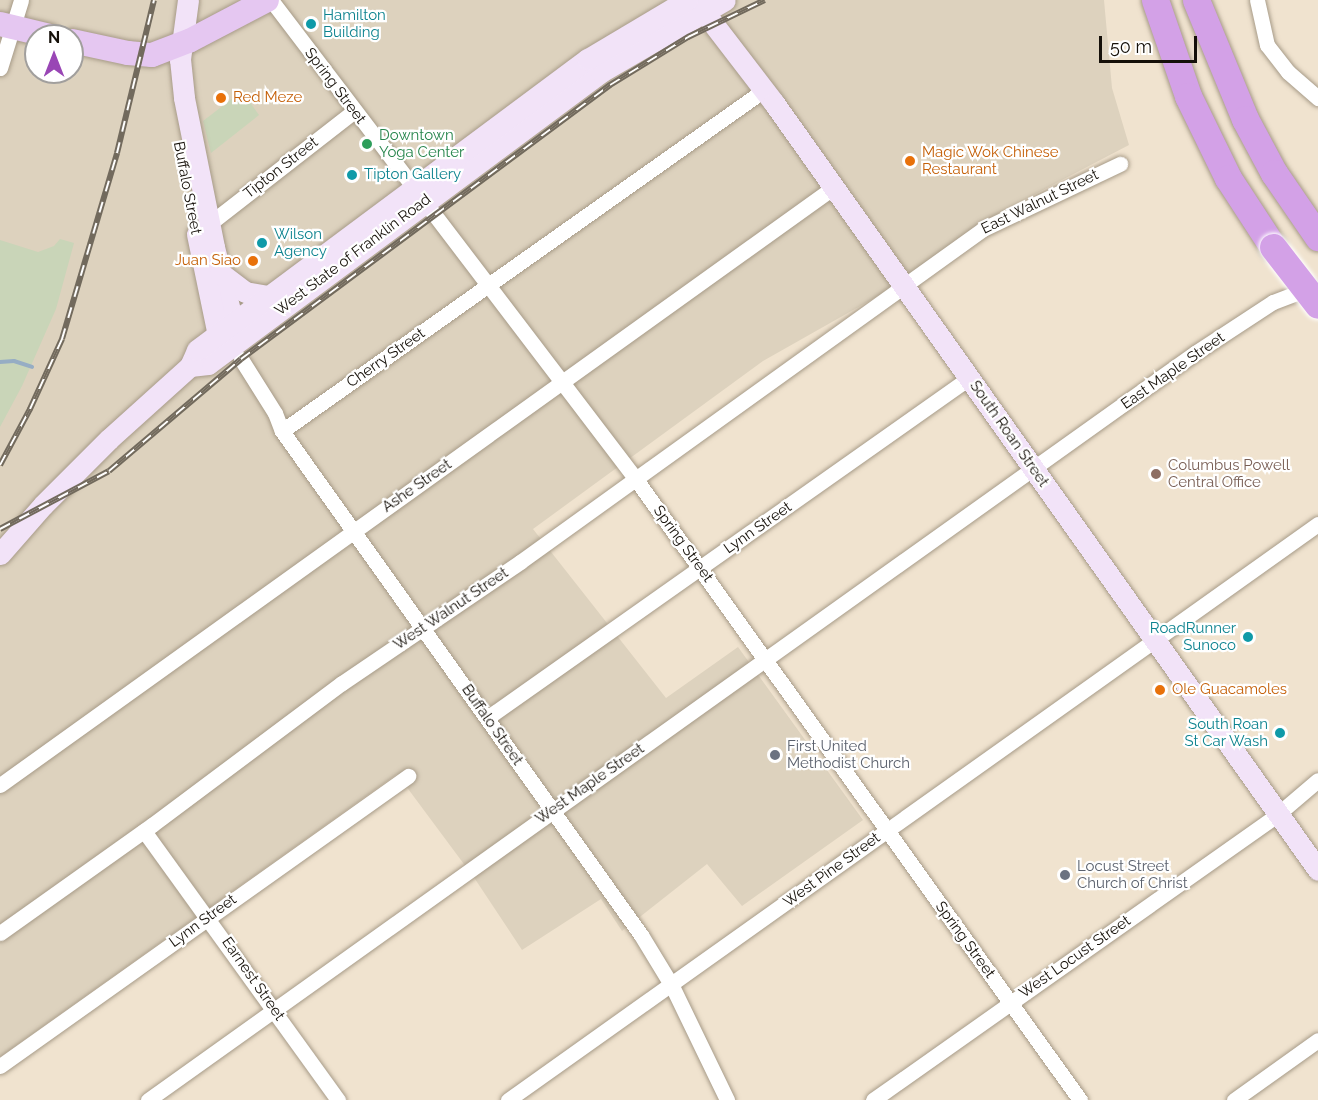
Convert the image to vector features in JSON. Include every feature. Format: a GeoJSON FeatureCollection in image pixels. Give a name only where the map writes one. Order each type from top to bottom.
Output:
{"type":"FeatureCollection","features":[{"type":"Feature","properties":{"kind":"highway"},"geometry":{"type":"LineString","coordinates":[[1155,0],[1173,56],[1200,122],[1228,178],[1273,247],[1318,305]]}},
{"type":"Feature","properties":{"kind":"highway"},"geometry":{"type":"LineString","coordinates":[[1197,0],[1211,42],[1261,151],[1314,231]]}},
{"type":"Feature","properties":{"kind":"highway"},"geometry":{"type":"LineString","coordinates":[[1206,0],[1211,42]]}},
{"type":"Feature","properties":{"kind":"main road","name":"Buffalo Street"},"geometry":{"type":"LineString","coordinates":[[173,0],[174,48],[170,102],[230,342]]}},
{"type":"Feature","properties":{"kind":"main road","name":"Buffalo Street"},"geometry":{"type":"LineString","coordinates":[[188,0],[174,48],[220,273],[230,342]]}},
{"type":"Feature","properties":{"kind":"main road"},"geometry":{"type":"LineString","coordinates":[[84,42],[152,55],[174,48],[269,0]]}},
{"type":"Feature","properties":{"kind":"main road","name":"West State of Franklin Road"},"geometry":{"type":"LineString","coordinates":[[0,554],[43,505],[109,439],[190,366],[197,350],[230,342],[419,196],[588,59],[696,4],[725,0]]}},
{"type":"Feature","properties":{"kind":"main road","name":"South Roan Street"},"geometry":{"type":"LineString","coordinates":[[696,4],[764,90],[834,187],[1318,870]]}},
{"type":"Feature","properties":{"kind":"main road"},"geometry":{"type":"LineString","coordinates":[[6,26],[24,30]]}},
{"type":"Feature","properties":{"kind":"main road","name":"West State of Franklin Road"},"geometry":{"type":"LineString","coordinates":[[230,342],[267,296],[419,196]]}},
{"type":"Feature","properties":{"kind":"main road"},"geometry":{"type":"LineString","coordinates":[[220,273],[245,292],[267,296]]}},
{"type":"Feature","properties":{"kind":"street"},"geometry":{"type":"LineString","coordinates":[[0,68],[6,26],[21,0]]}},
{"type":"Feature","properties":{"kind":"street","name":"Spring Street"},"geometry":{"type":"LineString","coordinates":[[269,0],[635,478],[885,831],[1080,1100]]}},
{"type":"Feature","properties":{"kind":"street"},"geometry":{"type":"LineString","coordinates":[[1257,0],[1267,45],[1288,72],[1318,98]]}},
{"type":"Feature","properties":{"kind":"street","name":"Cherry Street"},"geometry":{"type":"LineString","coordinates":[[282,431],[764,90]]}},
{"type":"Feature","properties":{"kind":"street","name":"Tipton Street"},"geometry":{"type":"LineString","coordinates":[[209,224],[354,111]]}},
{"type":"Feature","properties":{"kind":"street","name":"East Walnut Street"},"geometry":{"type":"LineString","coordinates":[[904,286],[983,229],[1120,164]]}},
{"type":"Feature","properties":{"kind":"street","name":"Ashe Street"},"geometry":{"type":"LineString","coordinates":[[0,785],[834,187]]}},
{"type":"Feature","properties":{"kind":"street","name":"East Maple Street"},"geometry":{"type":"LineString","coordinates":[[1034,470],[1195,353],[1273,302],[1318,284]]}},
{"type":"Feature","properties":{"kind":"street","name":"West Walnut Street"},"geometry":{"type":"LineString","coordinates":[[0,933],[144,831],[342,683],[423,628],[904,286]]}},
{"type":"Feature","properties":{"kind":"street","name":"Buffalo Street"},"geometry":{"type":"LineString","coordinates":[[230,342],[275,413],[282,431],[641,935],[672,986],[727,1100]]}},
{"type":"Feature","properties":{"kind":"street","name":"Lynn Street"},"geometry":{"type":"LineString","coordinates":[[487,718],[969,378]]}},
{"type":"Feature","properties":{"kind":"street","name":"West Maple Street"},"geometry":{"type":"LineString","coordinates":[[148,1100],[552,810],[1034,470]]}},
{"type":"Feature","properties":{"kind":"street","name":"West Pine Street"},"geometry":{"type":"LineString","coordinates":[[508,1100],[672,986],[885,831],[1318,524]]}},
{"type":"Feature","properties":{"kind":"street","name":"Lynn Street"},"geometry":{"type":"LineString","coordinates":[[0,1066],[408,776]]}},
{"type":"Feature","properties":{"kind":"street","name":"West Locust Street"},"geometry":{"type":"LineString","coordinates":[[873,1100],[1278,814],[1318,780]]}},
{"type":"Feature","properties":{"kind":"street","name":"Earnest Street"},"geometry":{"type":"LineString","coordinates":[[144,831],[208,916],[338,1100]]}},
{"type":"Feature","properties":{"kind":"street"},"geometry":{"type":"LineString","coordinates":[[1234,1100],[1318,1040]]}},
{"type":"Feature","properties":{"kind":"shaded area"},"geometry":{"type":"Polygon","coordinates":[[[0,0],[1104,0],[1112,88],[1129,145],[999,213],[885,292],[763,361],[533,529],[666,698],[738,647],[863,820],[742,906],[707,864],[622,931],[601,899],[522,950],[475,879],[397,774],[0,1057],[0,0]]]}},
{"type":"Feature","properties":{"kind":"green space"},"geometry":{"type":"Polygon","coordinates":[[[242,91],[259,115],[211,153],[203,121],[242,91]]]}},
{"type":"Feature","properties":{"kind":"green space"},"geometry":{"type":"Polygon","coordinates":[[[60,239],[74,243],[56,309],[22,386],[0,427],[0,240],[38,252],[54,246],[60,239]]]}},
{"type":"Feature","properties":{"kind":"waterway"},"geometry":{"type":"LineString","coordinates":[[0,362],[14,361],[32,367]]}},
{"type":"Feature","properties":{"kind":"railway"},"geometry":{"type":"LineString","coordinates":[[0,465],[30,409],[62,339],[117,153],[154,0]]}},
{"type":"Feature","properties":{"kind":"railway"},"geometry":{"type":"LineString","coordinates":[[0,529],[109,471],[241,359],[610,85],[688,37],[765,0]]}},
{"type":"Feature","properties":{"kind":"place","name":"Hamilton Building"},"geometry":{"type":"Point","coordinates":[311,24]}},
{"type":"Feature","properties":{"kind":"place","name":"Red Meze"},"geometry":{"type":"Point","coordinates":[221,98]}},
{"type":"Feature","properties":{"kind":"place","name":"Downtown Yoga Center"},"geometry":{"type":"Point","coordinates":[367,144]}},
{"type":"Feature","properties":{"kind":"place","name":"Magic Wok Chinese Restaurant"},"geometry":{"type":"Point","coordinates":[910,161]}},
{"type":"Feature","properties":{"kind":"place","name":"Tipton Gallery"},"geometry":{"type":"Point","coordinates":[352,175]}},
{"type":"Feature","properties":{"kind":"place","name":"Wilson Agency"},"geometry":{"type":"Point","coordinates":[262,243]}},
{"type":"Feature","properties":{"kind":"place","name":"Juan Siao"},"geometry":{"type":"Point","coordinates":[253,261]}},
{"type":"Feature","properties":{"kind":"place","name":"Columbus Powell Central Office"},"geometry":{"type":"Point","coordinates":[1156,474]}},
{"type":"Feature","properties":{"kind":"place","name":"RoadRunner Sunoco"},"geometry":{"type":"Point","coordinates":[1248,637]}},
{"type":"Feature","properties":{"kind":"place","name":"Ole Guacamoles"},"geometry":{"type":"Point","coordinates":[1160,690]}},
{"type":"Feature","properties":{"kind":"place","name":"South Roan St Car Wash"},"geometry":{"type":"Point","coordinates":[1280,733]}},
{"type":"Feature","properties":{"kind":"place","name":"First United Methodist Church"},"geometry":{"type":"Point","coordinates":[775,755]}},
{"type":"Feature","properties":{"kind":"place","name":"Locust Street Church of Christ"},"geometry":{"type":"Point","coordinates":[1065,875]}}]}
